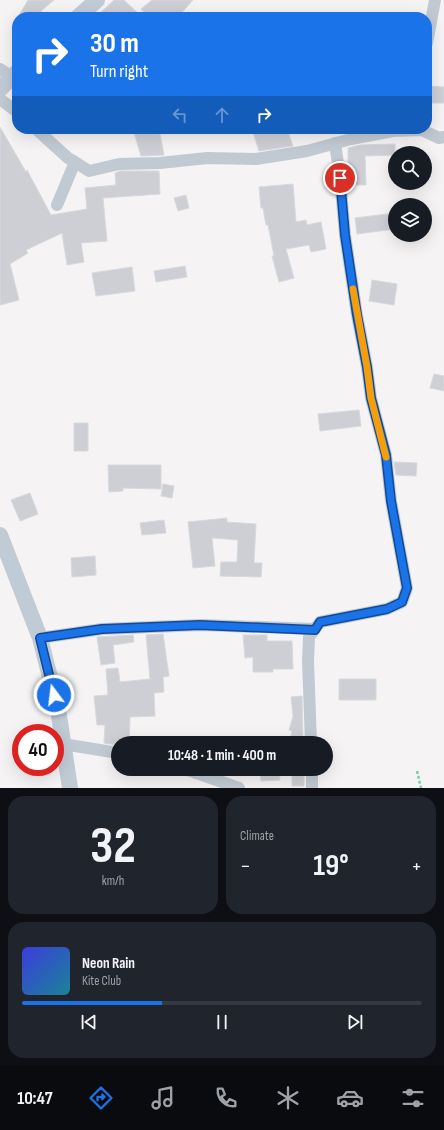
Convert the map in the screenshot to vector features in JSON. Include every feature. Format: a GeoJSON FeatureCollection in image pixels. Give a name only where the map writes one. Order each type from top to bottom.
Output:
{"type":"FeatureCollection","features":[{"type":"Feature","properties":{"kind":"street"},"geometry":{"type":"LineString","coordinates":[[84,12],[97,0]]}},
{"type":"Feature","properties":{"kind":"street"},"geometry":{"type":"LineString","coordinates":[[432,16],[435,0]]}},
{"type":"Feature","properties":{"kind":"street"},"geometry":{"type":"LineString","coordinates":[[0,89],[10,73]]}},
{"type":"Feature","properties":{"kind":"street"},"geometry":{"type":"LineString","coordinates":[[0,99],[12,108]]}},
{"type":"Feature","properties":{"kind":"street"},"geometry":{"type":"LineString","coordinates":[[42,134],[68,158],[89,171],[118,164],[160,163],[207,158],[256,158],[307,151],[350,139],[376,134]]}},
{"type":"Feature","properties":{"kind":"street"},"geometry":{"type":"LineString","coordinates":[[430,134],[439,138],[444,137]]}},
{"type":"Feature","properties":{"kind":"street"},"geometry":{"type":"LineString","coordinates":[[311,736],[308,661],[309,637],[320,622],[387,609],[402,602],[407,588],[391,501],[386,455],[371,398],[367,367],[357,315],[345,235],[335,143]]}},
{"type":"Feature","properties":{"kind":"street"},"geometry":{"type":"LineString","coordinates":[[57,205],[75,162]]}},
{"type":"Feature","properties":{"kind":"street"},"geometry":{"type":"LineString","coordinates":[[0,535],[40,638],[58,709],[60,724]]}},
{"type":"Feature","properties":{"kind":"street"},"geometry":{"type":"LineString","coordinates":[[40,638],[102,629],[200,625],[315,630]]}},
{"type":"Feature","properties":{"kind":"street"},"geometry":{"type":"LineString","coordinates":[[64,744],[111,752]]}},
{"type":"Feature","properties":{"kind":"street"},"geometry":{"type":"LineString","coordinates":[[64,750],[70,788]]}},
{"type":"Feature","properties":{"kind":"street"},"geometry":{"type":"LineString","coordinates":[[205,776],[239,788]]}},
{"type":"Feature","properties":{"kind":"street"},"geometry":{"type":"LineString","coordinates":[[312,776],[312,788]]}},
{"type":"Feature","properties":{"kind":"path"},"geometry":{"type":"LineString","coordinates":[[417,771],[421,788]]}},
{"type":"Feature","properties":{"kind":"building"},"geometry":{"type":"Polygon","coordinates":[[[28,0],[54,0],[41,12],[21,12],[28,0]]]}},
{"type":"Feature","properties":{"kind":"building"},"geometry":{"type":"Polygon","coordinates":[[[114,0],[124,0],[137,12],[101,12],[114,0]]]}},
{"type":"Feature","properties":{"kind":"building"},"geometry":{"type":"Polygon","coordinates":[[[152,0],[193,0],[182,12],[144,12],[141,9],[152,0]]]}},
{"type":"Feature","properties":{"kind":"building"},"geometry":{"type":"Polygon","coordinates":[[[432,86],[444,87],[444,103],[432,103],[432,86]]]}},
{"type":"Feature","properties":{"kind":"building"},"geometry":{"type":"Polygon","coordinates":[[[0,127],[26,172],[27,170],[51,215],[87,209],[85,188],[116,185],[115,173],[120,171],[159,171],[160,194],[103,198],[107,241],[81,243],[84,262],[67,265],[62,233],[26,250],[28,253],[10,264],[19,300],[0,305],[0,127]]]}},
{"type":"Feature","properties":{"kind":"building"},"geometry":{"type":"Polygon","coordinates":[[[134,134],[160,134],[164,155],[141,156],[134,134]]]}},
{"type":"Feature","properties":{"kind":"building"},"geometry":{"type":"Polygon","coordinates":[[[254,134],[289,134],[293,146],[259,151],[254,134]]]}},
{"type":"Feature","properties":{"kind":"building"},"geometry":{"type":"Polygon","coordinates":[[[395,144],[395,146],[388,146],[388,155],[365,156],[366,185],[348,185],[348,148],[360,145],[395,144]]]}},
{"type":"Feature","properties":{"kind":"building"},"geometry":{"type":"Polygon","coordinates":[[[293,184],[296,222],[306,220],[307,225],[321,222],[326,249],[311,252],[309,245],[286,249],[294,278],[279,282],[272,256],[274,256],[268,225],[266,225],[263,208],[261,208],[259,187],[293,184]]]}},
{"type":"Feature","properties":{"kind":"building"},"geometry":{"type":"Polygon","coordinates":[[[186,195],[189,208],[178,211],[174,198],[186,195]]]}},
{"type":"Feature","properties":{"kind":"building"},"geometry":{"type":"Polygon","coordinates":[[[388,214],[388,230],[357,234],[355,218],[388,214]]]}},
{"type":"Feature","properties":{"kind":"building"},"geometry":{"type":"Polygon","coordinates":[[[185,266],[187,277],[156,282],[154,271],[185,266]]]}},
{"type":"Feature","properties":{"kind":"building"},"geometry":{"type":"Polygon","coordinates":[[[132,267],[135,291],[96,296],[92,273],[132,267]]]}},
{"type":"Feature","properties":{"kind":"building"},"geometry":{"type":"Polygon","coordinates":[[[372,280],[397,284],[394,305],[369,301],[372,280]]]}},
{"type":"Feature","properties":{"kind":"building"},"geometry":{"type":"Polygon","coordinates":[[[434,374],[444,376],[444,391],[430,388],[434,374]]]}},
{"type":"Feature","properties":{"kind":"building"},"geometry":{"type":"Polygon","coordinates":[[[359,410],[361,426],[320,431],[318,414],[359,410]]]}},
{"type":"Feature","properties":{"kind":"building"},"geometry":{"type":"Polygon","coordinates":[[[74,423],[88,423],[88,451],[74,451],[74,423]]]}},
{"type":"Feature","properties":{"kind":"building"},"geometry":{"type":"Polygon","coordinates":[[[394,462],[417,463],[416,476],[396,475],[394,462]]]}},
{"type":"Feature","properties":{"kind":"building"},"geometry":{"type":"Polygon","coordinates":[[[108,465],[161,465],[161,489],[123,488],[123,491],[109,492],[108,465]]]}},
{"type":"Feature","properties":{"kind":"building"},"geometry":{"type":"Polygon","coordinates":[[[163,484],[174,486],[172,498],[161,496],[163,484]]]}},
{"type":"Feature","properties":{"kind":"building"},"geometry":{"type":"Polygon","coordinates":[[[30,493],[38,514],[20,521],[11,500],[30,493]]]}},
{"type":"Feature","properties":{"kind":"building"},"geometry":{"type":"Polygon","coordinates":[[[227,518],[227,522],[256,524],[254,563],[262,563],[261,577],[220,576],[221,562],[237,562],[238,540],[212,538],[215,566],[193,568],[188,522],[227,518]]]}},
{"type":"Feature","properties":{"kind":"building"},"geometry":{"type":"Polygon","coordinates":[[[164,520],[166,533],[142,535],[140,523],[164,520]]]}},
{"type":"Feature","properties":{"kind":"building"},"geometry":{"type":"Polygon","coordinates":[[[95,556],[96,575],[72,577],[71,558],[95,556]]]}},
{"type":"Feature","properties":{"kind":"building"},"geometry":{"type":"Polygon","coordinates":[[[163,634],[169,676],[163,677],[164,692],[154,693],[155,716],[130,717],[129,736],[111,736],[111,744],[104,743],[105,725],[97,725],[94,696],[108,695],[106,669],[118,668],[120,682],[150,679],[146,635],[163,634]]]}},
{"type":"Feature","properties":{"kind":"building"},"geometry":{"type":"Polygon","coordinates":[[[133,635],[134,642],[113,645],[115,663],[101,665],[97,637],[133,635]]]}},
{"type":"Feature","properties":{"kind":"building"},"geometry":{"type":"Polygon","coordinates":[[[243,635],[267,635],[267,641],[292,641],[293,669],[273,669],[273,672],[253,672],[253,657],[245,658],[243,635]]]}},
{"type":"Feature","properties":{"kind":"building"},"geometry":{"type":"Polygon","coordinates":[[[339,679],[376,679],[376,700],[339,700],[339,679]]]}},
{"type":"Feature","properties":{"kind":"building"},"geometry":{"type":"Polygon","coordinates":[[[302,696],[303,736],[291,736],[292,731],[289,730],[293,716],[291,697],[302,696]]]}},
{"type":"Feature","properties":{"kind":"building"},"geometry":{"type":"Polygon","coordinates":[[[261,776],[280,776],[280,780],[261,781],[261,776]]]}},
{"type":"Feature","properties":{"kind":"building"},"geometry":{"type":"Polygon","coordinates":[[[292,776],[304,776],[304,786],[292,786],[292,776]]]}},
{"type":"Feature","properties":{"kind":"slow traffic"},"geometry":{"type":"LineString","coordinates":[[353,289],[371,398],[386,457]]}},
{"type":"Feature","properties":{"kind":"route"},"geometry":{"type":"LineString","coordinates":[[54,695],[40,638],[102,629],[200,625],[315,630],[320,622],[387,609],[402,602],[407,588],[391,501],[386,455],[371,398],[367,367],[357,315],[345,235],[340,178]]}}]}
